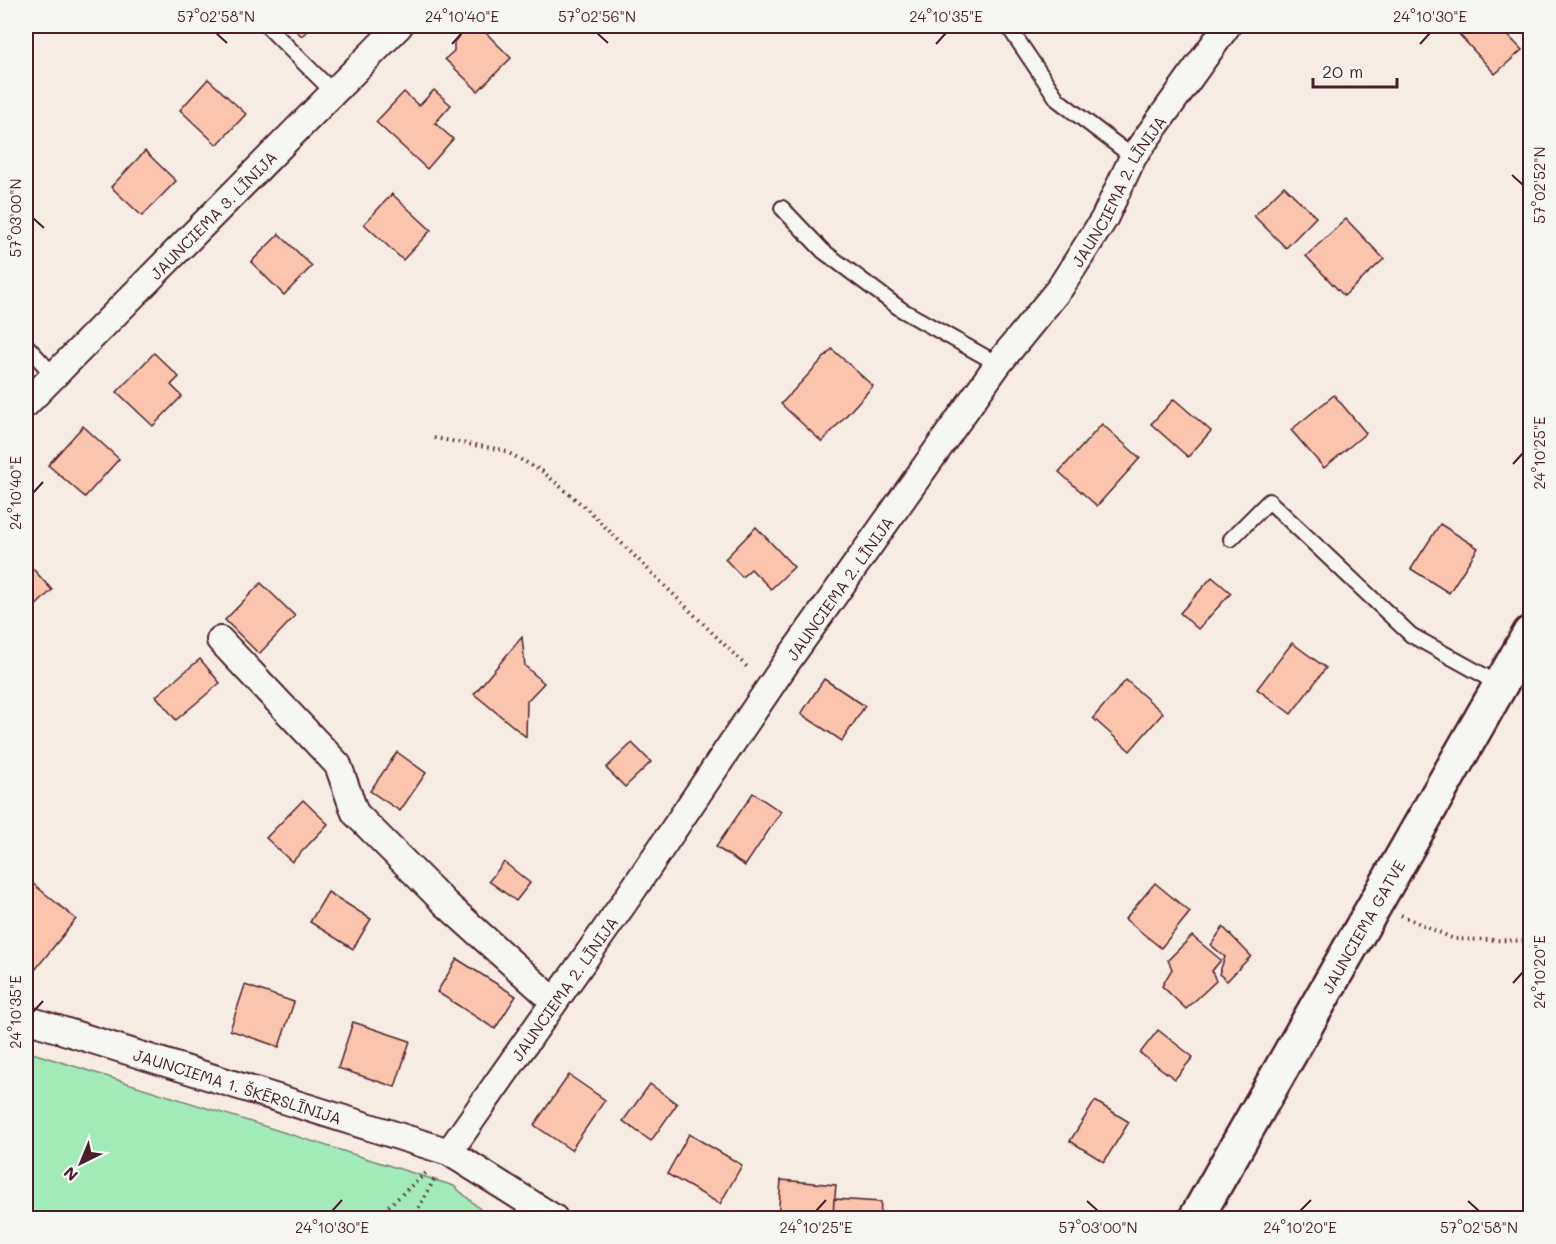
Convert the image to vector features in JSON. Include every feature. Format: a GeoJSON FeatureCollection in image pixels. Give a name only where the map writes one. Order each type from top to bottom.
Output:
{"type":"FeatureCollection","features":[{"type":"Feature","properties":{"kind":"main road","name":"JAUNCIEMA GATVE"},"geometry":{"type":"LineString","coordinates":[[1196,1218],[1530,633]]}},
{"type":"Feature","properties":{"kind":"street","name":"JAUNCIEMA 3. LĪNIJA"},"geometry":{"type":"LineString","coordinates":[[26,404],[399,26]]}},
{"type":"Feature","properties":{"kind":"street","name":"JAUNCIEMA 2. LĪNIJA"},"geometry":{"type":"LineString","coordinates":[[449,1152],[626,900],[769,689],[998,364],[1060,288],[1104,219],[1133,157],[1227,26]]}},
{"type":"Feature","properties":{"kind":"street"},"geometry":{"type":"LineString","coordinates":[[220,640],[338,765],[355,813],[446,904],[554,1000]]}},
{"type":"Feature","properties":{"kind":"street","name":"JAUNCIEMA 1. ŠĶĒRSLĪNIJA"},"geometry":{"type":"LineString","coordinates":[[26,1019],[449,1152],[554,1218]]}},
{"type":"Feature","properties":{"kind":"lane"},"geometry":{"type":"LineString","coordinates":[[267,26],[333,92]]}},
{"type":"Feature","properties":{"kind":"lane"},"geometry":{"type":"LineString","coordinates":[[1008,26],[1058,100],[1133,157]]}},
{"type":"Feature","properties":{"kind":"lane"},"geometry":{"type":"LineString","coordinates":[[782,208],[823,251],[902,310],[998,364]]}},
{"type":"Feature","properties":{"kind":"lane"},"geometry":{"type":"LineString","coordinates":[[26,345],[54,376]]}},
{"type":"Feature","properties":{"kind":"lane"},"geometry":{"type":"LineString","coordinates":[[1231,539],[1269,501],[1411,635],[1483,675],[1499,688]]}},
{"type":"Feature","properties":{"kind":"path"},"geometry":{"type":"LineString","coordinates":[[434,438],[503,450],[542,471],[587,509],[769,689]]}},
{"type":"Feature","properties":{"kind":"path"},"geometry":{"type":"LineString","coordinates":[[1377,902],[1454,939],[1530,941]]}},
{"type":"Feature","properties":{"kind":"path"},"geometry":{"type":"LineString","coordinates":[[375,1218],[449,1152]]}},
{"type":"Feature","properties":{"kind":"path"},"geometry":{"type":"LineString","coordinates":[[413,1218],[449,1152]]}},
{"type":"Feature","properties":{"kind":"green space"},"geometry":{"type":"Polygon","coordinates":[[[26,1051],[454,1186],[490,1218],[26,1218],[26,1051]]]}},
{"type":"Feature","properties":{"kind":"building"},"geometry":{"type":"Polygon","coordinates":[[[290,26],[312,26],[302,36],[290,26]]]}},
{"type":"Feature","properties":{"kind":"building"},"geometry":{"type":"Polygon","coordinates":[[[479,26],[511,58],[478,91],[445,59],[454,51],[454,42],[462,32],[471,31],[479,26]]]}},
{"type":"Feature","properties":{"kind":"building"},"geometry":{"type":"Polygon","coordinates":[[[1466,26],[1499,26],[1522,50],[1495,74],[1458,33],[1466,26]]]}},
{"type":"Feature","properties":{"kind":"building"},"geometry":{"type":"Polygon","coordinates":[[[208,79],[246,114],[217,145],[180,110],[208,79]]]}},
{"type":"Feature","properties":{"kind":"building"},"geometry":{"type":"Polygon","coordinates":[[[434,90],[451,105],[435,123],[453,139],[427,169],[376,122],[404,92],[419,106],[434,90]]]}},
{"type":"Feature","properties":{"kind":"building"},"geometry":{"type":"Polygon","coordinates":[[[145,151],[176,181],[142,216],[111,187],[145,151]]]}},
{"type":"Feature","properties":{"kind":"building"},"geometry":{"type":"Polygon","coordinates":[[[1284,186],[1316,217],[1286,248],[1254,216],[1284,186]]]}},
{"type":"Feature","properties":{"kind":"building"},"geometry":{"type":"Polygon","coordinates":[[[392,194],[431,230],[403,260],[364,224],[392,194]]]}},
{"type":"Feature","properties":{"kind":"building"},"geometry":{"type":"Polygon","coordinates":[[[1346,219],[1384,259],[1344,296],[1306,256],[1346,219]]]}},
{"type":"Feature","properties":{"kind":"building"},"geometry":{"type":"Polygon","coordinates":[[[279,234],[312,266],[284,295],[251,262],[279,234]]]}},
{"type":"Feature","properties":{"kind":"building"},"geometry":{"type":"Polygon","coordinates":[[[832,349],[873,386],[822,442],[781,404],[832,349]]]}},
{"type":"Feature","properties":{"kind":"building"},"geometry":{"type":"Polygon","coordinates":[[[154,353],[179,377],[171,385],[182,396],[153,426],[117,392],[154,353]]]}},
{"type":"Feature","properties":{"kind":"building"},"geometry":{"type":"Polygon","coordinates":[[[1334,395],[1366,433],[1324,468],[1291,430],[1334,395]]]}},
{"type":"Feature","properties":{"kind":"building"},"geometry":{"type":"Polygon","coordinates":[[[1174,399],[1211,431],[1188,457],[1151,424],[1174,399]]]}},
{"type":"Feature","properties":{"kind":"building"},"geometry":{"type":"Polygon","coordinates":[[[1102,424],[1140,458],[1097,506],[1059,472],[1102,424]]]}},
{"type":"Feature","properties":{"kind":"building"},"geometry":{"type":"Polygon","coordinates":[[[83,426],[119,459],[85,497],[48,465],[83,426]]]}},
{"type":"Feature","properties":{"kind":"building"},"geometry":{"type":"Polygon","coordinates":[[[1440,524],[1478,548],[1449,593],[1411,569],[1440,524]]]}},
{"type":"Feature","properties":{"kind":"building"},"geometry":{"type":"Polygon","coordinates":[[[756,527],[794,567],[771,589],[751,569],[742,577],[725,559],[756,527]]]}},
{"type":"Feature","properties":{"kind":"building"},"geometry":{"type":"Polygon","coordinates":[[[26,561],[52,590],[26,615],[26,561]]]}},
{"type":"Feature","properties":{"kind":"building"},"geometry":{"type":"Polygon","coordinates":[[[1212,577],[1231,593],[1198,629],[1180,613],[1212,577]]]}},
{"type":"Feature","properties":{"kind":"building"},"geometry":{"type":"Polygon","coordinates":[[[261,583],[295,616],[259,654],[225,620],[261,583]]]}},
{"type":"Feature","properties":{"kind":"building"},"geometry":{"type":"Polygon","coordinates":[[[522,637],[525,666],[544,683],[527,701],[526,737],[474,694],[522,637]]]}},
{"type":"Feature","properties":{"kind":"building"},"geometry":{"type":"Polygon","coordinates":[[[1292,643],[1326,668],[1291,714],[1257,689],[1292,643]]]}},
{"type":"Feature","properties":{"kind":"building"},"geometry":{"type":"Polygon","coordinates":[[[200,659],[220,683],[176,720],[156,696],[200,659]]]}},
{"type":"Feature","properties":{"kind":"building"},"geometry":{"type":"Polygon","coordinates":[[[824,679],[865,706],[842,741],[801,714],[824,679]]]}},
{"type":"Feature","properties":{"kind":"building"},"geometry":{"type":"Polygon","coordinates":[[[1126,680],[1163,713],[1130,751],[1093,718],[1126,680]]]}},
{"type":"Feature","properties":{"kind":"building"},"geometry":{"type":"Polygon","coordinates":[[[632,743],[651,762],[625,787],[606,768],[632,743]]]}},
{"type":"Feature","properties":{"kind":"building"},"geometry":{"type":"Polygon","coordinates":[[[397,752],[426,773],[400,811],[370,791],[397,752]]]}},
{"type":"Feature","properties":{"kind":"building"},"geometry":{"type":"Polygon","coordinates":[[[753,793],[781,812],[745,866],[716,847],[753,793]]]}},
{"type":"Feature","properties":{"kind":"building"},"geometry":{"type":"Polygon","coordinates":[[[303,800],[328,824],[292,862],[266,838],[303,800]]]}},
{"type":"Feature","properties":{"kind":"building"},"geometry":{"type":"Polygon","coordinates":[[[504,862],[530,883],[516,901],[489,881],[504,862]]]}},
{"type":"Feature","properties":{"kind":"building"},"geometry":{"type":"Polygon","coordinates":[[[26,878],[76,919],[35,970],[26,962],[26,878]]]}},
{"type":"Feature","properties":{"kind":"building"},"geometry":{"type":"Polygon","coordinates":[[[1155,883],[1190,912],[1161,948],[1125,919],[1155,883]]]}},
{"type":"Feature","properties":{"kind":"building"},"geometry":{"type":"Polygon","coordinates":[[[328,892],[371,919],[353,949],[310,922],[328,892]]]}},
{"type":"Feature","properties":{"kind":"building"},"geometry":{"type":"Polygon","coordinates":[[[1223,927],[1251,956],[1227,981],[1219,974],[1225,957],[1211,945],[1223,927]]]}},
{"type":"Feature","properties":{"kind":"building"},"geometry":{"type":"Polygon","coordinates":[[[1192,936],[1221,960],[1212,971],[1216,981],[1186,1009],[1162,986],[1172,969],[1168,960],[1192,936]]]}},
{"type":"Feature","properties":{"kind":"building"},"geometry":{"type":"Polygon","coordinates":[[[457,959],[516,996],[495,1029],[437,992],[457,959]]]}},
{"type":"Feature","properties":{"kind":"building"},"geometry":{"type":"Polygon","coordinates":[[[245,985],[294,1002],[279,1047],[230,1030],[245,985]]]}},
{"type":"Feature","properties":{"kind":"building"},"geometry":{"type":"Polygon","coordinates":[[[353,1022],[410,1041],[395,1087],[338,1068],[353,1022]]]}},
{"type":"Feature","properties":{"kind":"building"},"geometry":{"type":"Polygon","coordinates":[[[1158,1030],[1193,1057],[1175,1079],[1140,1053],[1158,1030]]]}},
{"type":"Feature","properties":{"kind":"building"},"geometry":{"type":"Polygon","coordinates":[[[569,1075],[605,1100],[571,1150],[534,1125],[569,1075]]]}},
{"type":"Feature","properties":{"kind":"building"},"geometry":{"type":"Polygon","coordinates":[[[650,1084],[677,1104],[651,1141],[623,1121],[650,1084]]]}},
{"type":"Feature","properties":{"kind":"building"},"geometry":{"type":"Polygon","coordinates":[[[1095,1101],[1129,1122],[1104,1162],[1070,1141],[1095,1101]]]}},
{"type":"Feature","properties":{"kind":"building"},"geometry":{"type":"Polygon","coordinates":[[[689,1134],[742,1165],[720,1204],[667,1174],[689,1134]]]}},
{"type":"Feature","properties":{"kind":"building"},"geometry":{"type":"Polygon","coordinates":[[[781,1180],[836,1185],[833,1218],[778,1218],[781,1180]]]}},
{"type":"Feature","properties":{"kind":"building"},"geometry":{"type":"Polygon","coordinates":[[[834,1199],[881,1202],[880,1218],[833,1218],[834,1199]]]}}]}
